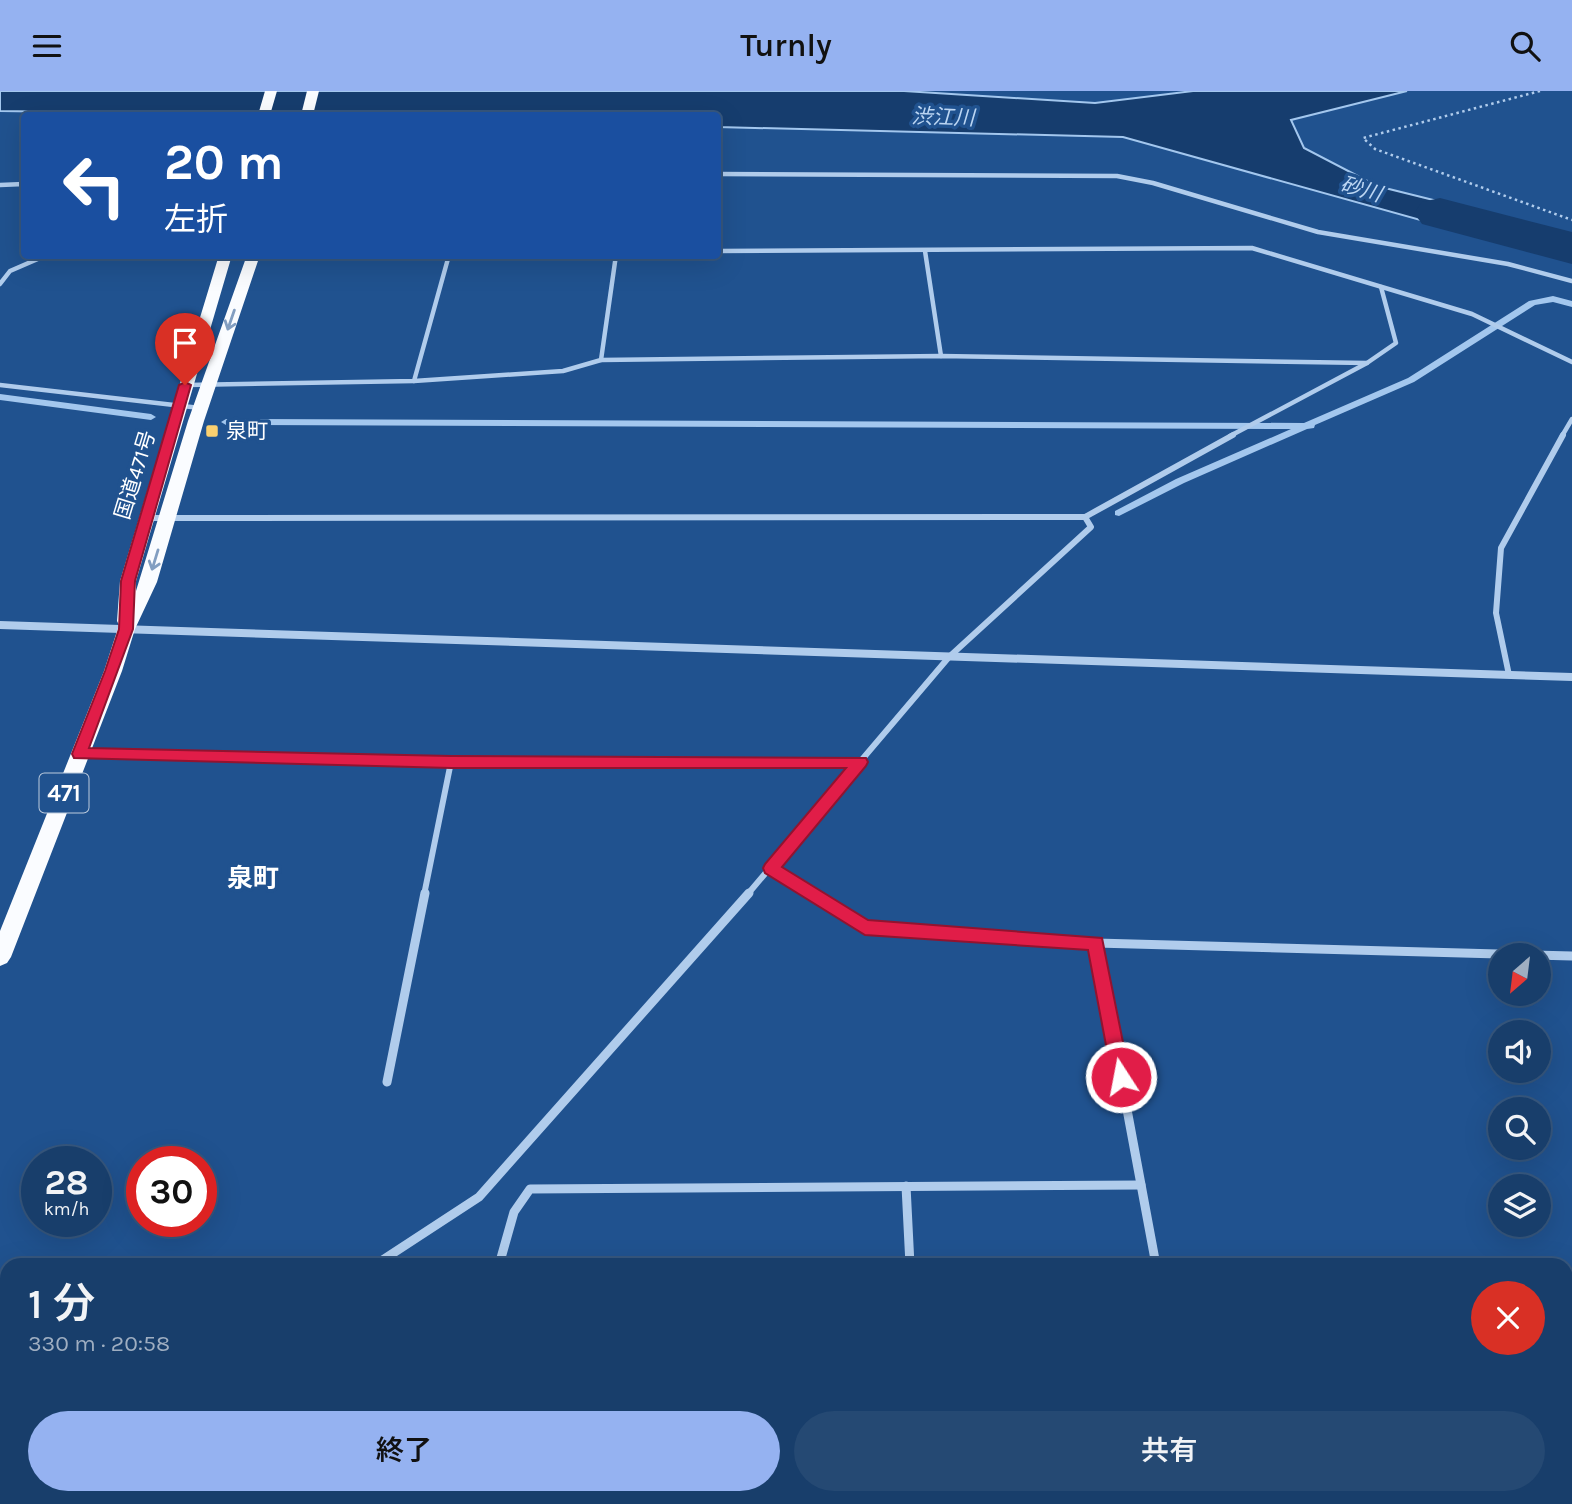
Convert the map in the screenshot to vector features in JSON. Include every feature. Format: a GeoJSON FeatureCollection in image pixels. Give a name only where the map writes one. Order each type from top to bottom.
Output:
{"type":"FeatureCollection","features":[{"type":"Feature","properties":{"kind":"highway"},"geometry":{"type":"LineString","coordinates":[[265,112],[271,91]]}},
{"type":"Feature","properties":{"kind":"highway"},"geometry":{"type":"LineString","coordinates":[[308,112],[313,91]]}},
{"type":"Feature","properties":{"kind":"highway","name":"国道471号"},"geometry":{"type":"LineString","coordinates":[[126,629],[128,581],[225,259]]}},
{"type":"Feature","properties":{"kind":"highway","name":"国道471号"},"geometry":{"type":"LineString","coordinates":[[0,957],[113,671],[126,629],[149,582],[201,408],[253,259]]}},
{"type":"Feature","properties":{"kind":"street"},"geometry":{"type":"LineString","coordinates":[[721,174],[1117,176],[1153,183],[1318,232],[1508,264],[1572,281]]}},
{"type":"Feature","properties":{"kind":"street"},"geometry":{"type":"LineString","coordinates":[[0,185],[21,184]]}},
{"type":"Feature","properties":{"kind":"street"},"geometry":{"type":"LineString","coordinates":[[721,251],[1252,248],[1478,317],[1572,362]]}},
{"type":"Feature","properties":{"kind":"street"},"geometry":{"type":"LineString","coordinates":[[925,251],[941,356]]}},
{"type":"Feature","properties":{"kind":"street"},"geometry":{"type":"LineString","coordinates":[[0,284],[10,271],[38,259]]}},
{"type":"Feature","properties":{"kind":"street"},"geometry":{"type":"LineString","coordinates":[[414,381],[448,259]]}},
{"type":"Feature","properties":{"kind":"street"},"geometry":{"type":"LineString","coordinates":[[601,360],[615,259]]}},
{"type":"Feature","properties":{"kind":"street"},"geometry":{"type":"LineString","coordinates":[[146,518],[1085,517],[1367,363],[1396,343],[1381,286]]}},
{"type":"Feature","properties":{"kind":"street"},"geometry":{"type":"LineString","coordinates":[[185,385],[414,381],[563,372],[601,360],[941,356],[1367,363]]}},
{"type":"Feature","properties":{"kind":"street"},"geometry":{"type":"LineString","coordinates":[[0,385],[201,408]]}},
{"type":"Feature","properties":{"kind":"street"},"geometry":{"type":"LineString","coordinates":[[1509,675],[1496,613],[1501,548],[1571,424]]}},
{"type":"Feature","properties":{"kind":"street"},"geometry":{"type":"LineString","coordinates":[[386,1258],[479,1197],[771,868],[949,657],[1091,527],[1085,517]]}},
{"type":"Feature","properties":{"kind":"street"},"geometry":{"type":"LineString","coordinates":[[0,625],[1572,677]]}},
{"type":"Feature","properties":{"kind":"street"},"geometry":{"type":"LineString","coordinates":[[79,754],[451,762],[860,762]]}},
{"type":"Feature","properties":{"kind":"street"},"geometry":{"type":"LineString","coordinates":[[387,1082],[451,762]]}},
{"type":"Feature","properties":{"kind":"street"},"geometry":{"type":"LineString","coordinates":[[771,868],[865,927],[1096,943],[1572,956]]}},
{"type":"Feature","properties":{"kind":"street"},"geometry":{"type":"LineString","coordinates":[[1096,943],[1156,1258]]}},
{"type":"Feature","properties":{"kind":"street"},"geometry":{"type":"LineString","coordinates":[[501,1258],[514,1212],[530,1189],[1141,1185]]}},
{"type":"Feature","properties":{"kind":"street"},"geometry":{"type":"LineString","coordinates":[[906,1186],[910,1258]]}},
{"type":"Feature","properties":{"kind":"path"},"geometry":{"type":"LineString","coordinates":[[1540,91],[1363,138],[1375,149],[1572,220]]}},
{"type":"Feature","properties":{"kind":"water","name":"渋江川"},"geometry":{"type":"Polygon","coordinates":[[[0,91],[904,91],[1095,103],[1193,91],[1407,91],[1291,120],[1304,148],[1377,186],[1566,233],[1517,247],[1123,137],[721,127],[721,112],[0,111],[0,91]]]}},
{"type":"Feature","properties":{"kind":"waterway","name":"砂川"},"geometry":{"type":"LineString","coordinates":[[1440,213],[1572,248]]}},
{"type":"Feature","properties":{"kind":"waterway"},"geometry":{"type":"LineString","coordinates":[[1306,426],[1411,380],[1532,303],[1553,299],[1572,304]]}},
{"type":"Feature","properties":{"kind":"waterway"},"geometry":{"type":"LineString","coordinates":[[0,397],[151,417]]}},
{"type":"Feature","properties":{"kind":"waterway"},"geometry":{"type":"LineString","coordinates":[[226,422],[1306,426]]}},
{"type":"Feature","properties":{"kind":"waterway"},"geometry":{"type":"LineString","coordinates":[[1119,513],[1180,481],[1306,426]]}},
{"type":"Feature","properties":{"kind":"waterway"},"geometry":{"type":"LineString","coordinates":[[1306,426],[1311,426]]}},
{"type":"Feature","properties":{"kind":"place","name":"泉町"},"geometry":{"type":"Point","coordinates":[212,431]}},
{"type":"Feature","properties":{"kind":"district","name":"泉町"},"geometry":{"type":"Point","coordinates":[253,878]}},
{"type":"Feature","properties":{"kind":"route"},"geometry":{"type":"LineString","coordinates":[[185,385],[128,581],[126,629],[113,671],[79,754],[451,762],[860,762],[771,868],[865,927],[1096,943],[1121,1077]]}}]}
